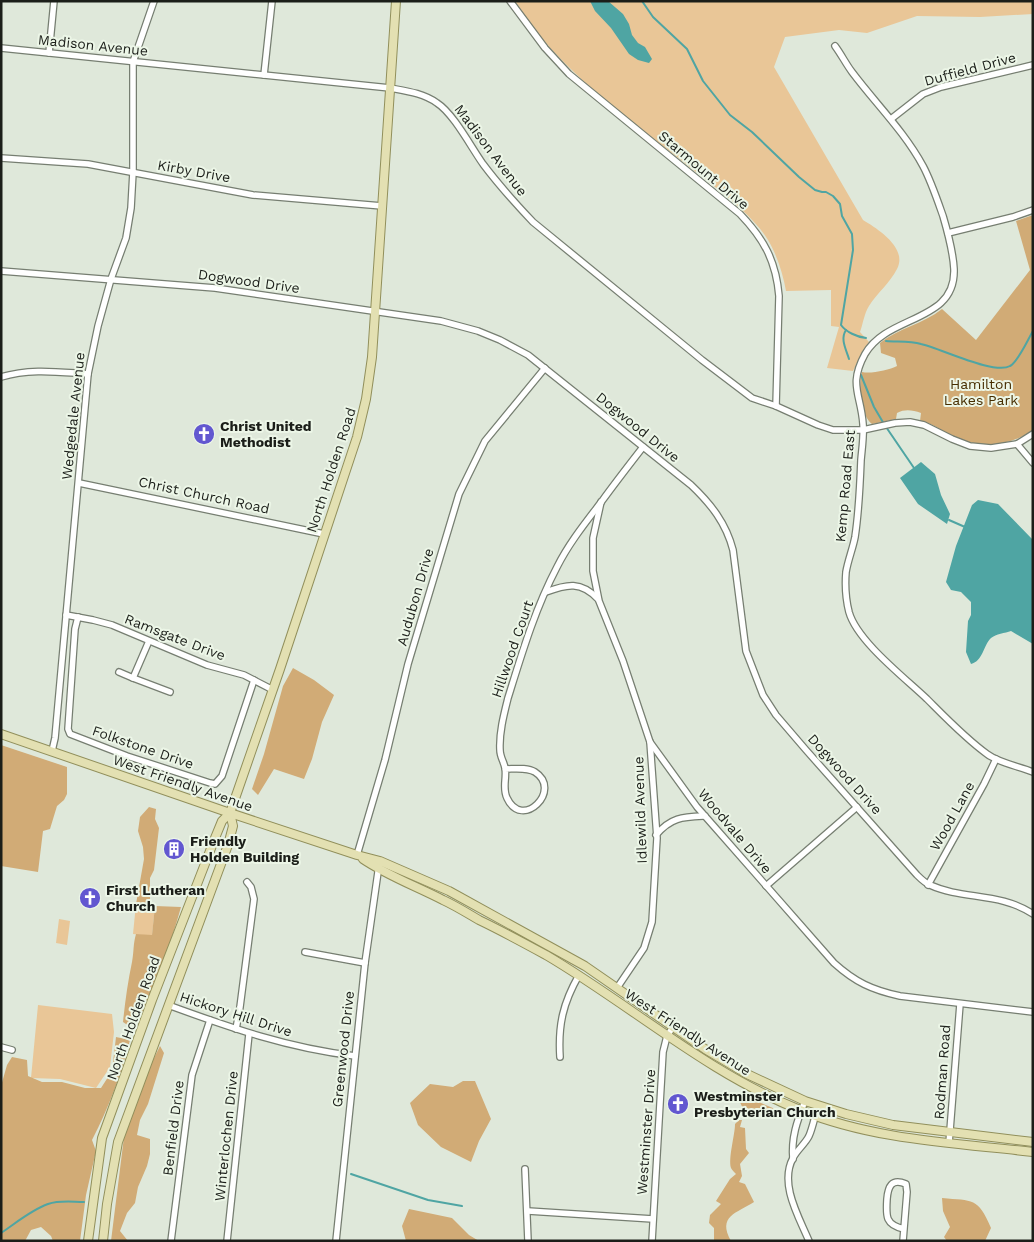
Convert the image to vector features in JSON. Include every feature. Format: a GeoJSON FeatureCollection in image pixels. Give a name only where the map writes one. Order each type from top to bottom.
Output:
{"type":"FeatureCollection","features":[{"type":"Feature","properties":{"kind":"main road","name":"North Holden Road"},"geometry":{"type":"LineString","coordinates":[[88,1241],[102,1138],[152,1000],[222,820],[230,813],[357,437],[372,368],[396,1]]}},
{"type":"Feature","properties":{"kind":"main road","name":"West Friendly Avenue"},"geometry":{"type":"LineString","coordinates":[[1,734],[357,855],[379,865],[579,975],[667,1036],[742,1083],[801,1111],[840,1124],[891,1135],[1033,1152]]}},
{"type":"Feature","properties":{"kind":"main road","name":"North Holden Road"},"geometry":{"type":"LineString","coordinates":[[104,1241],[107,1204],[118,1142],[228,845],[233,826],[230,813]]}},
{"type":"Feature","properties":{"kind":"main road","name":"West Friendly Avenue"},"geometry":{"type":"LineString","coordinates":[[379,865],[450,891],[547,944],[585,966],[673,1027],[747,1074],[805,1101],[846,1114],[893,1125],[1033,1142]]}},
{"type":"Feature","properties":{"kind":"street"},"geometry":{"type":"LineString","coordinates":[[49,53],[54,1]]}},
{"type":"Feature","properties":{"kind":"street","name":"Wedgedale Avenue"},"geometry":{"type":"LineString","coordinates":[[52,751],[55,738],[88,374],[110,279],[126,238],[131,208],[133,172],[133,62],[154,1]]}},
{"type":"Feature","properties":{"kind":"street"},"geometry":{"type":"LineString","coordinates":[[264,75],[272,1]]}},
{"type":"Feature","properties":{"kind":"street","name":"Starmount Drive"},"geometry":{"type":"LineString","coordinates":[[510,1],[545,48],[569,74],[740,214],[756,230],[766,248],[778,279],[776,406]]}},
{"type":"Feature","properties":{"kind":"street","name":"Kemp Road East"},"geometry":{"type":"LineString","coordinates":[[835,46],[852,72],[910,144],[924,168],[938,200],[948,233],[954,268],[954,278],[945,298],[938,307],[883,334],[871,346],[862,361],[855,383],[863,423],[855,537],[846,571],[846,588],[850,614],[871,646],[962,733],[988,755],[1033,772]]}},
{"type":"Feature","properties":{"kind":"street","name":"Madison Avenue"},"geometry":{"type":"LineString","coordinates":[[1,48],[414,92],[438,104],[448,114],[494,177],[533,222],[730,382],[752,398],[776,406],[818,425],[833,430],[862,430]]}},
{"type":"Feature","properties":{"kind":"street","name":"Duffield Drive"},"geometry":{"type":"LineString","coordinates":[[891,119],[923,94],[950,85],[1033,66]]}},
{"type":"Feature","properties":{"kind":"street","name":"Kirby Drive"},"geometry":{"type":"LineString","coordinates":[[1,158],[88,164],[253,194],[382,206]]}},
{"type":"Feature","properties":{"kind":"street"},"geometry":{"type":"LineString","coordinates":[[948,233],[1033,210]]}},
{"type":"Feature","properties":{"kind":"street","name":"Dogwood Drive"},"geometry":{"type":"LineString","coordinates":[[1,271],[215,288],[441,321],[478,331],[528,355],[691,485],[707,500],[720,518],[729,536],[733,550],[746,651],[763,695],[776,716],[918,875],[928,884],[945,890],[1000,900],[1018,906],[1033,914]]}},
{"type":"Feature","properties":{"kind":"street","name":"Audubon Drive"},"geometry":{"type":"LineString","coordinates":[[357,855],[385,760],[408,664],[459,494],[485,441],[545,368]]}},
{"type":"Feature","properties":{"kind":"street"},"geometry":{"type":"LineString","coordinates":[[1,377],[25,371],[88,374]]}},
{"type":"Feature","properties":{"kind":"street"},"geometry":{"type":"LineString","coordinates":[[862,430],[894,422],[910,422],[924,425],[970,446],[991,448],[1017,444],[1033,434]]}},
{"type":"Feature","properties":{"kind":"street"},"geometry":{"type":"LineString","coordinates":[[1017,444],[1033,463]]}},
{"type":"Feature","properties":{"kind":"street","name":"Hillwood Court"},"geometry":{"type":"LineString","coordinates":[[505,769],[528,770],[534,772],[543,780],[544,794],[538,805],[533,809],[522,810],[516,808],[511,805],[504,792],[505,769],[500,748],[505,708],[532,622],[557,566],[577,534],[643,447]]}},
{"type":"Feature","properties":{"kind":"street","name":"Christ Church Road"},"geometry":{"type":"LineString","coordinates":[[78,483],[324,534]]}},
{"type":"Feature","properties":{"kind":"street","name":"Woodvale Drive"},"geometry":{"type":"LineString","coordinates":[[601,502],[593,538],[593,571],[599,600],[623,661],[650,742],[705,816],[833,962],[849,977],[883,992],[960,1004],[1033,1012]]}},
{"type":"Feature","properties":{"kind":"street"},"geometry":{"type":"LineString","coordinates":[[546,592],[563,586],[575,585],[590,590],[599,600]]}},
{"type":"Feature","properties":{"kind":"street","name":"Ramsgate Drive"},"geometry":{"type":"LineString","coordinates":[[66,616],[112,625],[207,664],[244,675],[273,690]]}},
{"type":"Feature","properties":{"kind":"street","name":"Folkstone Drive"},"geometry":{"type":"LineString","coordinates":[[78,617],[74,638],[68,729],[70,734],[127,756],[215,784],[222,776],[254,680]]}},
{"type":"Feature","properties":{"kind":"street"},"geometry":{"type":"LineString","coordinates":[[133,678],[149,641]]}},
{"type":"Feature","properties":{"kind":"street"},"geometry":{"type":"LineString","coordinates":[[119,672],[170,692]]}},
{"type":"Feature","properties":{"kind":"street","name":"Idlewild Avenue"},"geometry":{"type":"LineString","coordinates":[[617,988],[644,948],[652,922],[656,835],[650,742]]}},
{"type":"Feature","properties":{"kind":"street","name":"Wood Lane"},"geometry":{"type":"LineString","coordinates":[[928,884],[996,759]]}},
{"type":"Feature","properties":{"kind":"street"},"geometry":{"type":"LineString","coordinates":[[766,886],[857,807]]}},
{"type":"Feature","properties":{"kind":"street"},"geometry":{"type":"LineString","coordinates":[[656,835],[664,826],[677,819],[705,816]]}},
{"type":"Feature","properties":{"kind":"street","name":"Greenwood Drive"},"geometry":{"type":"LineString","coordinates":[[336,1241],[365,963],[379,865]]}},
{"type":"Feature","properties":{"kind":"street"},"geometry":{"type":"LineString","coordinates":[[236,1029],[254,899],[251,886],[247,882]]}},
{"type":"Feature","properties":{"kind":"street"},"geometry":{"type":"LineString","coordinates":[[305,952],[365,963]]}},
{"type":"Feature","properties":{"kind":"street"},"geometry":{"type":"LineString","coordinates":[[560,1057],[559,1041],[562,1015],[579,975]]}},
{"type":"Feature","properties":{"kind":"street","name":"Rodman Road"},"geometry":{"type":"LineString","coordinates":[[949,1142],[960,1004]]}},
{"type":"Feature","properties":{"kind":"street","name":"Hickory Hill Drive"},"geometry":{"type":"LineString","coordinates":[[168,1005],[249,1034],[289,1045],[355,1056]]}},
{"type":"Feature","properties":{"kind":"street","name":"Benfield Drive"},"geometry":{"type":"LineString","coordinates":[[171,1241],[192,1075],[210,1020]]}},
{"type":"Feature","properties":{"kind":"street","name":"Westminster Drive"},"geometry":{"type":"LineString","coordinates":[[652,1241],[663,1052],[667,1036],[673,1027]]}},
{"type":"Feature","properties":{"kind":"street","name":"Winterlochen Drive"},"geometry":{"type":"LineString","coordinates":[[227,1241],[249,1034]]}},
{"type":"Feature","properties":{"kind":"street"},"geometry":{"type":"LineString","coordinates":[[1,1047],[12,1050]]}},
{"type":"Feature","properties":{"kind":"street"},"geometry":{"type":"LineString","coordinates":[[793,1159],[794,1131],[805,1101]]}},
{"type":"Feature","properties":{"kind":"street"},"geometry":{"type":"LineString","coordinates":[[809,1241],[789,1188],[789,1171],[793,1159],[809,1135],[818,1106]]}},
{"type":"Feature","properties":{"kind":"street"},"geometry":{"type":"LineString","coordinates":[[525,1169],[528,1241]]}},
{"type":"Feature","properties":{"kind":"street"},"geometry":{"type":"LineString","coordinates":[[903,1241],[904,1229],[907,1192],[906,1184],[900,1182],[892,1183],[888,1187],[886,1215],[896,1227],[904,1229]]}},
{"type":"Feature","properties":{"kind":"street"},"geometry":{"type":"LineString","coordinates":[[528,1211],[653,1219]]}},
{"type":"Feature","properties":{"kind":"shaded area"},"geometry":{"type":"Polygon","coordinates":[[[515,1],[1033,1],[1033,14],[980,17],[917,16],[867,33],[839,30],[785,37],[774,67],[863,220],[890,240],[898,254],[897,269],[872,301],[866,312],[860,332],[869,342],[853,371],[827,368],[839,327],[831,326],[831,290],[786,291],[774,252],[768,240],[751,219],[716,188],[598,94],[566,65],[532,26],[515,1]]]}},
{"type":"Feature","properties":{"kind":"shaded area"},"geometry":{"type":"Polygon","coordinates":[[[136,904],[155,906],[152,936],[133,934],[136,904]]]}},
{"type":"Feature","properties":{"kind":"shaded area"},"geometry":{"type":"Polygon","coordinates":[[[59,919],[70,921],[67,945],[56,943],[59,919]]]}},
{"type":"Feature","properties":{"kind":"shaded area"},"geometry":{"type":"Polygon","coordinates":[[[38,1005],[112,1014],[114,1032],[110,1067],[96,1088],[60,1079],[31,1078],[38,1005]]]}},
{"type":"Feature","properties":{"kind":"green space","name":"Hamilton Lakes Park"},"geometry":{"type":"Polygon","coordinates":[[[1033,215],[1033,430],[1024,436],[1004,443],[983,444],[962,440],[920,421],[921,413],[915,411],[906,410],[897,413],[896,419],[872,424],[865,414],[861,400],[860,384],[862,372],[880,371],[897,366],[895,358],[881,353],[880,343],[895,333],[927,319],[942,309],[976,340],[1030,270],[1016,221],[1033,215]]]}},
{"type":"Feature","properties":{"kind":"green space"},"geometry":{"type":"Polygon","coordinates":[[[293,668],[314,680],[334,695],[322,722],[312,759],[304,779],[274,769],[258,795],[252,789],[283,686],[293,668]]]}},
{"type":"Feature","properties":{"kind":"green space"},"geometry":{"type":"Polygon","coordinates":[[[1,745],[67,767],[67,794],[64,800],[57,806],[50,829],[43,831],[38,872],[1,866],[1,745]]]}},
{"type":"Feature","properties":{"kind":"green space"},"geometry":{"type":"Polygon","coordinates":[[[149,807],[156,809],[155,819],[159,828],[154,870],[150,878],[150,905],[136,904],[144,859],[143,847],[138,831],[140,817],[149,807]]]}},
{"type":"Feature","properties":{"kind":"green space"},"geometry":{"type":"Polygon","coordinates":[[[155,906],[181,907],[167,952],[150,995],[137,1023],[129,1026],[123,1022],[135,938],[136,934],[152,935],[155,906]]]}},
{"type":"Feature","properties":{"kind":"green space"},"geometry":{"type":"Polygon","coordinates":[[[116,1037],[130,1040],[114,1091],[92,1140],[96,1151],[86,1195],[80,1241],[53,1241],[51,1236],[41,1227],[31,1230],[25,1241],[1,1241],[1,1086],[7,1065],[12,1057],[27,1060],[28,1076],[42,1082],[62,1082],[85,1088],[101,1088],[112,1071],[116,1037]]]}},
{"type":"Feature","properties":{"kind":"green space"},"geometry":{"type":"Polygon","coordinates":[[[160,1046],[164,1053],[148,1104],[140,1120],[137,1135],[150,1139],[150,1154],[147,1166],[138,1187],[135,1203],[127,1213],[120,1231],[128,1241],[111,1241],[124,1137],[152,1062],[160,1046]]]}},
{"type":"Feature","properties":{"kind":"green space"},"geometry":{"type":"Polygon","coordinates":[[[463,1081],[475,1081],[491,1119],[479,1141],[471,1162],[441,1147],[418,1125],[410,1103],[430,1084],[453,1087],[463,1081]]]}},
{"type":"Feature","properties":{"kind":"green space"},"geometry":{"type":"Polygon","coordinates":[[[743,1093],[757,1098],[761,1103],[780,1111],[780,1116],[761,1117],[754,1113],[745,1113],[739,1100],[743,1093]]]}},
{"type":"Feature","properties":{"kind":"green space"},"geometry":{"type":"Polygon","coordinates":[[[742,1120],[740,1127],[745,1128],[746,1149],[749,1153],[740,1164],[742,1176],[739,1182],[745,1184],[754,1202],[731,1216],[728,1221],[726,1226],[727,1233],[731,1241],[714,1241],[714,1228],[709,1223],[710,1215],[721,1204],[716,1201],[730,1179],[736,1174],[731,1168],[730,1158],[735,1124],[742,1120]]]}},
{"type":"Feature","properties":{"kind":"green space"},"geometry":{"type":"Polygon","coordinates":[[[942,1198],[973,1202],[978,1206],[991,1228],[985,1241],[947,1241],[944,1237],[950,1227],[943,1211],[942,1198]]]}},
{"type":"Feature","properties":{"kind":"green space"},"geometry":{"type":"Polygon","coordinates":[[[409,1209],[452,1218],[469,1235],[479,1241],[406,1241],[402,1226],[409,1209]]]}},
{"type":"Feature","properties":{"kind":"water"},"geometry":{"type":"Polygon","coordinates":[[[590,1],[608,1],[623,14],[629,24],[632,35],[638,43],[645,47],[652,59],[649,63],[638,60],[629,54],[611,28],[595,11],[590,1]]]}},
{"type":"Feature","properties":{"kind":"water"},"geometry":{"type":"Polygon","coordinates":[[[921,462],[935,474],[941,495],[950,514],[947,524],[918,504],[900,478],[921,462]]]}},
{"type":"Feature","properties":{"kind":"water"},"geometry":{"type":"Polygon","coordinates":[[[978,500],[998,504],[1033,540],[1033,644],[1011,631],[998,635],[988,641],[978,660],[971,664],[966,652],[971,602],[961,592],[951,590],[946,582],[956,546],[972,505],[978,500]]]}},
{"type":"Feature","properties":{"kind":"waterway"},"geometry":{"type":"LineString","coordinates":[[642,1],[653,17],[687,49],[703,81],[730,115],[752,132],[815,190],[826,192],[833,196],[840,204],[842,216],[852,234],[853,250],[841,325],[852,334],[866,338]]}},
{"type":"Feature","properties":{"kind":"waterway"},"geometry":{"type":"LineString","coordinates":[[846,330],[844,340],[849,359]]}},
{"type":"Feature","properties":{"kind":"waterway"},"geometry":{"type":"LineString","coordinates":[[886,341],[930,346],[980,364],[1002,368],[1013,364],[1033,331]]}},
{"type":"Feature","properties":{"kind":"waterway"},"geometry":{"type":"LineString","coordinates":[[861,375],[874,407],[914,468]]}},
{"type":"Feature","properties":{"kind":"waterway"},"geometry":{"type":"LineString","coordinates":[[949,520],[965,527]]}},
{"type":"Feature","properties":{"kind":"waterway"},"geometry":{"type":"LineString","coordinates":[[351,1174],[428,1200],[462,1206]]}},
{"type":"Feature","properties":{"kind":"waterway"},"geometry":{"type":"LineString","coordinates":[[1,1233],[30,1213],[48,1204],[84,1202]]}},
{"type":"Feature","properties":{"kind":"place","name":"Christ United Methodist"},"geometry":{"type":"Point","coordinates":[204,434]}},
{"type":"Feature","properties":{"kind":"place","name":"Friendly Holden Building"},"geometry":{"type":"Point","coordinates":[174,849]}},
{"type":"Feature","properties":{"kind":"place","name":"First Lutheran Church"},"geometry":{"type":"Point","coordinates":[90,898]}},
{"type":"Feature","properties":{"kind":"place","name":"Westminster Presbyterian Church"},"geometry":{"type":"Point","coordinates":[678,1104]}}]}
